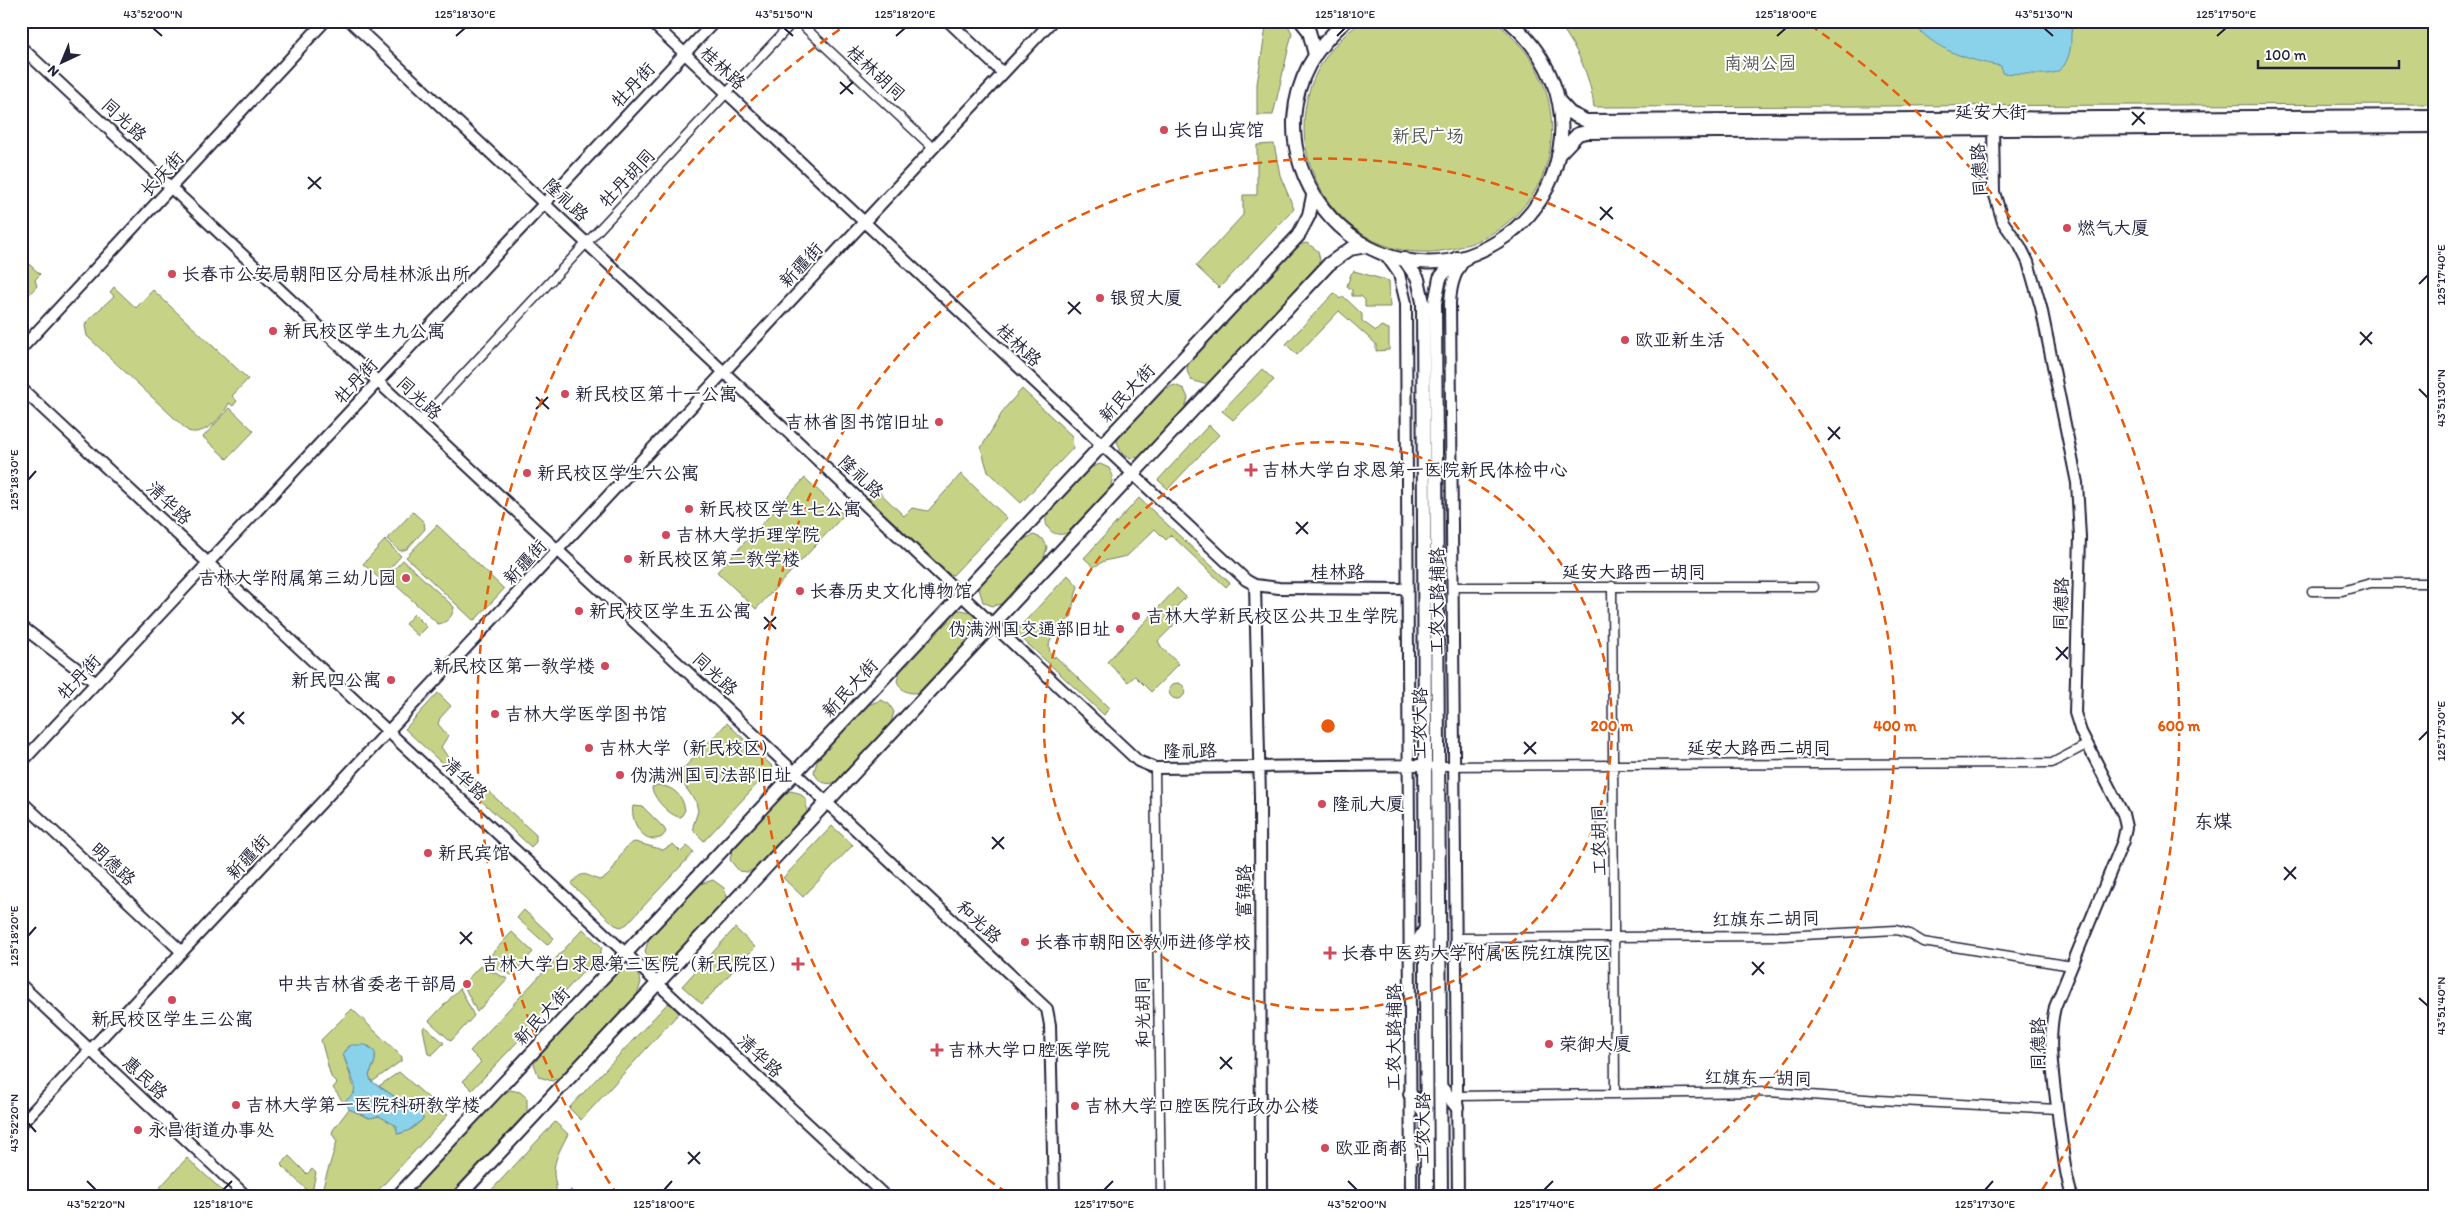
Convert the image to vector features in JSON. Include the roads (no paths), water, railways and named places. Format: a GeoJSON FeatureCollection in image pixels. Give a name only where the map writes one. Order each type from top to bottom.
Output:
{"type":"FeatureCollection","features":[{"type":"Feature","properties":{"kind":"main road"},"geometry":{"type":"LineString","coordinates":[[1301,21],[1309,31],[1315,55]]}},
{"type":"Feature","properties":{"kind":"main road"},"geometry":{"type":"LineString","coordinates":[[1346,21],[1325,41],[1315,55],[1298,93],[1294,122],[1300,165],[1314,196],[1339,227],[1366,246],[1385,254],[1404,259],[1431,261],[1457,258],[1474,253],[1499,240],[1532,212],[1547,188],[1558,154],[1561,132],[1558,100],[1551,76],[1541,57],[1528,40],[1509,21]]}},
{"type":"Feature","properties":{"kind":"main road","name":"延安大街"},"geometry":{"type":"LineString","coordinates":[[1558,100],[1570,113],[1586,121],[1853,118],[1993,125],[2434,126]]}},
{"type":"Feature","properties":{"kind":"main road","name":"延安大街"},"geometry":{"type":"LineString","coordinates":[[1558,154],[1578,134],[1586,132],[2434,116]]}},
{"type":"Feature","properties":{"kind":"main road","name":"新民大街"},"geometry":{"type":"LineString","coordinates":[[398,1196],[1298,236],[1309,215],[1314,196]]}},
{"type":"Feature","properties":{"kind":"main road"},"geometry":{"type":"LineString","coordinates":[[459,1196],[1329,264],[1350,249],[1366,246]]}},
{"type":"Feature","properties":{"kind":"main road","name":"工农大路"},"geometry":{"type":"LineString","coordinates":[[1427,1196],[1426,928],[1431,766],[1435,302],[1440,278],[1457,258]]}},
{"type":"Feature","properties":{"kind":"main road","name":"工农大路"},"geometry":{"type":"LineString","coordinates":[[1404,259],[1418,279],[1423,302],[1441,1196]]}},
{"type":"Feature","properties":{"kind":"main road"},"geometry":{"type":"LineString","coordinates":[[1410,954],[1426,928]]}},
{"type":"Feature","properties":{"kind":"main road"},"geometry":{"type":"LineString","coordinates":[[1440,1086],[1457,1101]]}},
{"type":"Feature","properties":{"kind":"main road"},"geometry":{"type":"LineString","coordinates":[[1410,1094],[1426,1114]]}},
{"type":"Feature","properties":{"kind":"street","name":"长庆街"},"geometry":{"type":"LineString","coordinates":[[21,349],[325,21]]}},
{"type":"Feature","properties":{"kind":"street","name":"隆礼路"},"geometry":{"type":"LineString","coordinates":[[350,21],[1138,761],[1155,768],[1431,766]]}},
{"type":"Feature","properties":{"kind":"street","name":"桂林路"},"geometry":{"type":"LineString","coordinates":[[650,21],[1234,570],[1255,585],[1279,588],[1408,589]]}},
{"type":"Feature","properties":{"kind":"street","name":"牡丹街"},"geometry":{"type":"LineString","coordinates":[[21,764],[715,21]]}},
{"type":"Feature","properties":{"kind":"street","name":"牡丹胡同"},"geometry":{"type":"LineString","coordinates":[[420,422],[794,21]]}},
{"type":"Feature","properties":{"kind":"street","name":"桂林胡同"},"geometry":{"type":"LineString","coordinates":[[798,21],[933,148]]}},
{"type":"Feature","properties":{"kind":"street"},"geometry":{"type":"LineString","coordinates":[[948,21],[1003,73]]}},
{"type":"Feature","properties":{"kind":"street","name":"新疆街"},"geometry":{"type":"LineString","coordinates":[[21,1124],[1052,21]]}},
{"type":"Feature","properties":{"kind":"street","name":"同光路"},"geometry":{"type":"LineString","coordinates":[[21,47],[795,772]]}},
{"type":"Feature","properties":{"kind":"street","name":"同德路"},"geometry":{"type":"LineString","coordinates":[[1993,125],[1994,192],[2003,222],[2020,246],[2028,262],[2041,307],[2077,483],[2080,537],[2074,713],[2123,814],[2126,827],[2123,841],[2106,886],[2072,966],[2051,1023],[2066,1177],[2072,1196]]}},
{"type":"Feature","properties":{"kind":"street","name":"工农大路辅路"},"geometry":{"type":"LineString","coordinates":[[1458,1196],[1451,291],[1456,272],[1474,253]]}},
{"type":"Feature","properties":{"kind":"street","name":"工农大路辅路"},"geometry":{"type":"LineString","coordinates":[[1385,254],[1400,274],[1406,303],[1411,1196]]}},
{"type":"Feature","properties":{"kind":"street","name":"清华路"},"geometry":{"type":"LineString","coordinates":[[21,388],[885,1196]]}},
{"type":"Feature","properties":{"kind":"street"},"geometry":{"type":"LineString","coordinates":[[2312,591],[2342,591],[2371,583],[2434,583]]}},
{"type":"Feature","properties":{"kind":"street","name":"富锦路"},"geometry":{"type":"LineString","coordinates":[[1255,585],[1261,1196]]}},
{"type":"Feature","properties":{"kind":"street","name":"工农胡同"},"geometry":{"type":"LineString","coordinates":[[1612,586],[1615,1094]]}},
{"type":"Feature","properties":{"kind":"street","name":"延安大路西一胡同"},"geometry":{"type":"LineString","coordinates":[[1453,587],[1814,587]]}},
{"type":"Feature","properties":{"kind":"street"},"geometry":{"type":"LineString","coordinates":[[21,626],[96,683]]}},
{"type":"Feature","properties":{"kind":"street","name":"延安大路西二胡同"},"geometry":{"type":"LineString","coordinates":[[1431,766],[2052,763],[2088,744]]}},
{"type":"Feature","properties":{"kind":"street","name":"和光胡同"},"geometry":{"type":"LineString","coordinates":[[1155,768],[1160,1196]]}},
{"type":"Feature","properties":{"kind":"street","name":"和光路"},"geometry":{"type":"LineString","coordinates":[[795,772],[1047,1009],[1050,1026],[1054,1196]]}},
{"type":"Feature","properties":{"kind":"street","name":"明德路"},"geometry":{"type":"LineString","coordinates":[[21,801],[182,952]]}},
{"type":"Feature","properties":{"kind":"street","name":"红旗东二胡同"},"geometry":{"type":"LineString","coordinates":[[1456,938],[1784,936],[1896,930],[1910,934],[1923,942],[2072,966]]}},
{"type":"Feature","properties":{"kind":"street","name":"惠民路"},"geometry":{"type":"LineString","coordinates":[[21,985],[246,1196]]}},
{"type":"Feature","properties":{"kind":"street","name":"红旗东一胡同"},"geometry":{"type":"LineString","coordinates":[[1457,1101],[1615,1094],[1768,1092],[2058,1109]]}},
{"type":"Feature","properties":{"kind":"water"},"geometry":{"type":"Polygon","coordinates":[[[1911,21],[2077,21],[2071,32],[2071,46],[2064,65],[2056,72],[2050,74],[2037,74],[2002,73],[2001,66],[1976,61],[1952,52],[1930,39],[1911,21]]]}},
{"type":"Feature","properties":{"kind":"water"},"geometry":{"type":"Polygon","coordinates":[[[351,1045],[366,1045],[375,1052],[375,1061],[369,1075],[371,1081],[401,1101],[422,1110],[423,1119],[408,1131],[397,1134],[397,1126],[379,1116],[370,1118],[349,1109],[345,1101],[354,1094],[355,1085],[343,1054],[351,1045]]]}},
{"type":"Feature","properties":{"kind":"tram line"},"geometry":{"type":"LineString","coordinates":[[569,1196],[571,1190]]}},
{"type":"Feature","properties":{"kind":"place","name":"长白山宾馆"},"geometry":{"type":"Point","coordinates":[1164,130]}},
{"type":"Feature","properties":{"kind":"place","name":"燃气大厦"},"geometry":{"type":"Point","coordinates":[2067,228]}},
{"type":"Feature","properties":{"kind":"place","name":"长春市公安局朝阳区分局桂林派出所"},"geometry":{"type":"Point","coordinates":[172,274]}},
{"type":"Feature","properties":{"kind":"place","name":"银贸大厦"},"geometry":{"type":"Point","coordinates":[1100,298]}},
{"type":"Feature","properties":{"kind":"place","name":"新民校区学生九公寓"},"geometry":{"type":"Point","coordinates":[273,331]}},
{"type":"Feature","properties":{"kind":"place","name":"欧亚新生活"},"geometry":{"type":"Point","coordinates":[1625,340]}},
{"type":"Feature","properties":{"kind":"place","name":"新民校区第十一公寓"},"geometry":{"type":"Point","coordinates":[565,394]}},
{"type":"Feature","properties":{"kind":"place","name":"吉林省图书馆旧址"},"geometry":{"type":"Point","coordinates":[939,422]}},
{"type":"Feature","properties":{"kind":"place","name":"吉林大学白求恩第一医院新民体检中心"},"geometry":{"type":"Point","coordinates":[1251,470]}},
{"type":"Feature","properties":{"kind":"place","name":"新民校区学生六公寓"},"geometry":{"type":"Point","coordinates":[527,473]}},
{"type":"Feature","properties":{"kind":"place","name":"新民校区学生七公寓"},"geometry":{"type":"Point","coordinates":[689,509]}},
{"type":"Feature","properties":{"kind":"place","name":"吉林大学护理学院"},"geometry":{"type":"Point","coordinates":[666,535]}},
{"type":"Feature","properties":{"kind":"place","name":"新民校区第二教学楼"},"geometry":{"type":"Point","coordinates":[628,559]}},
{"type":"Feature","properties":{"kind":"place","name":"吉林大学附属第三幼儿园"},"geometry":{"type":"Point","coordinates":[406,578]}},
{"type":"Feature","properties":{"kind":"place","name":"长春历史文化博物馆"},"geometry":{"type":"Point","coordinates":[800,591]}},
{"type":"Feature","properties":{"kind":"place","name":"新民校区学生五公寓"},"geometry":{"type":"Point","coordinates":[579,611]}},
{"type":"Feature","properties":{"kind":"place","name":"吉林大学新民校区公共卫生学院"},"geometry":{"type":"Point","coordinates":[1136,616]}},
{"type":"Feature","properties":{"kind":"place","name":"伪满洲国交通部旧址"},"geometry":{"type":"Point","coordinates":[1120,629]}},
{"type":"Feature","properties":{"kind":"place","name":"新民校区第一教学楼"},"geometry":{"type":"Point","coordinates":[605,666]}},
{"type":"Feature","properties":{"kind":"place","name":"新民四公寓"},"geometry":{"type":"Point","coordinates":[391,680]}},
{"type":"Feature","properties":{"kind":"place","name":"吉林大学医学图书馆"},"geometry":{"type":"Point","coordinates":[495,714]}},
{"type":"Feature","properties":{"kind":"place","name":"吉林大学（新民校区）"},"geometry":{"type":"Point","coordinates":[589,748]}},
{"type":"Feature","properties":{"kind":"place","name":"伪满洲国司法部旧址"},"geometry":{"type":"Point","coordinates":[620,775]}},
{"type":"Feature","properties":{"kind":"place","name":"隆礼大厦"},"geometry":{"type":"Point","coordinates":[1322,804]}},
{"type":"Feature","properties":{"kind":"place","name":"新民宾馆"},"geometry":{"type":"Point","coordinates":[428,853]}},
{"type":"Feature","properties":{"kind":"place","name":"长春市朝阳区教师进修学校"},"geometry":{"type":"Point","coordinates":[1025,942]}},
{"type":"Feature","properties":{"kind":"place","name":"长春中医药大学附属医院红旗院区"},"geometry":{"type":"Point","coordinates":[1330,953]}},
{"type":"Feature","properties":{"kind":"place","name":"吉林大学白求恩第三医院（新民院区）"},"geometry":{"type":"Point","coordinates":[798,964]}},
{"type":"Feature","properties":{"kind":"place","name":"中共吉林省委老干部局"},"geometry":{"type":"Point","coordinates":[467,984]}},
{"type":"Feature","properties":{"kind":"place","name":"新民校区学生三公寓"},"geometry":{"type":"Point","coordinates":[172,1000]}},
{"type":"Feature","properties":{"kind":"place","name":"荣御大厦"},"geometry":{"type":"Point","coordinates":[1549,1044]}},
{"type":"Feature","properties":{"kind":"place","name":"吉林大学口腔医学院"},"geometry":{"type":"Point","coordinates":[937,1050]}},
{"type":"Feature","properties":{"kind":"place","name":"吉林大学第一医院科研教学楼"},"geometry":{"type":"Point","coordinates":[236,1105]}},
{"type":"Feature","properties":{"kind":"place","name":"吉林大学口腔医院行政办公楼"},"geometry":{"type":"Point","coordinates":[1075,1106]}},
{"type":"Feature","properties":{"kind":"place","name":"永昌街道办事处"},"geometry":{"type":"Point","coordinates":[138,1130]}},
{"type":"Feature","properties":{"kind":"place","name":"欧亚商都"},"geometry":{"type":"Point","coordinates":[1325,1148]}},
{"type":"Feature","properties":{"kind":"district","name":"东煤"},"geometry":{"type":"Point","coordinates":[2213,821]}},
{"type":"Feature","properties":{"kind":"park label","name":"南湖公园"},"geometry":{"type":"Point","coordinates":[1760,63]}},
{"type":"Feature","properties":{"kind":"park label","name":"新民广场"},"geometry":{"type":"Point","coordinates":[1428,136]}}]}
